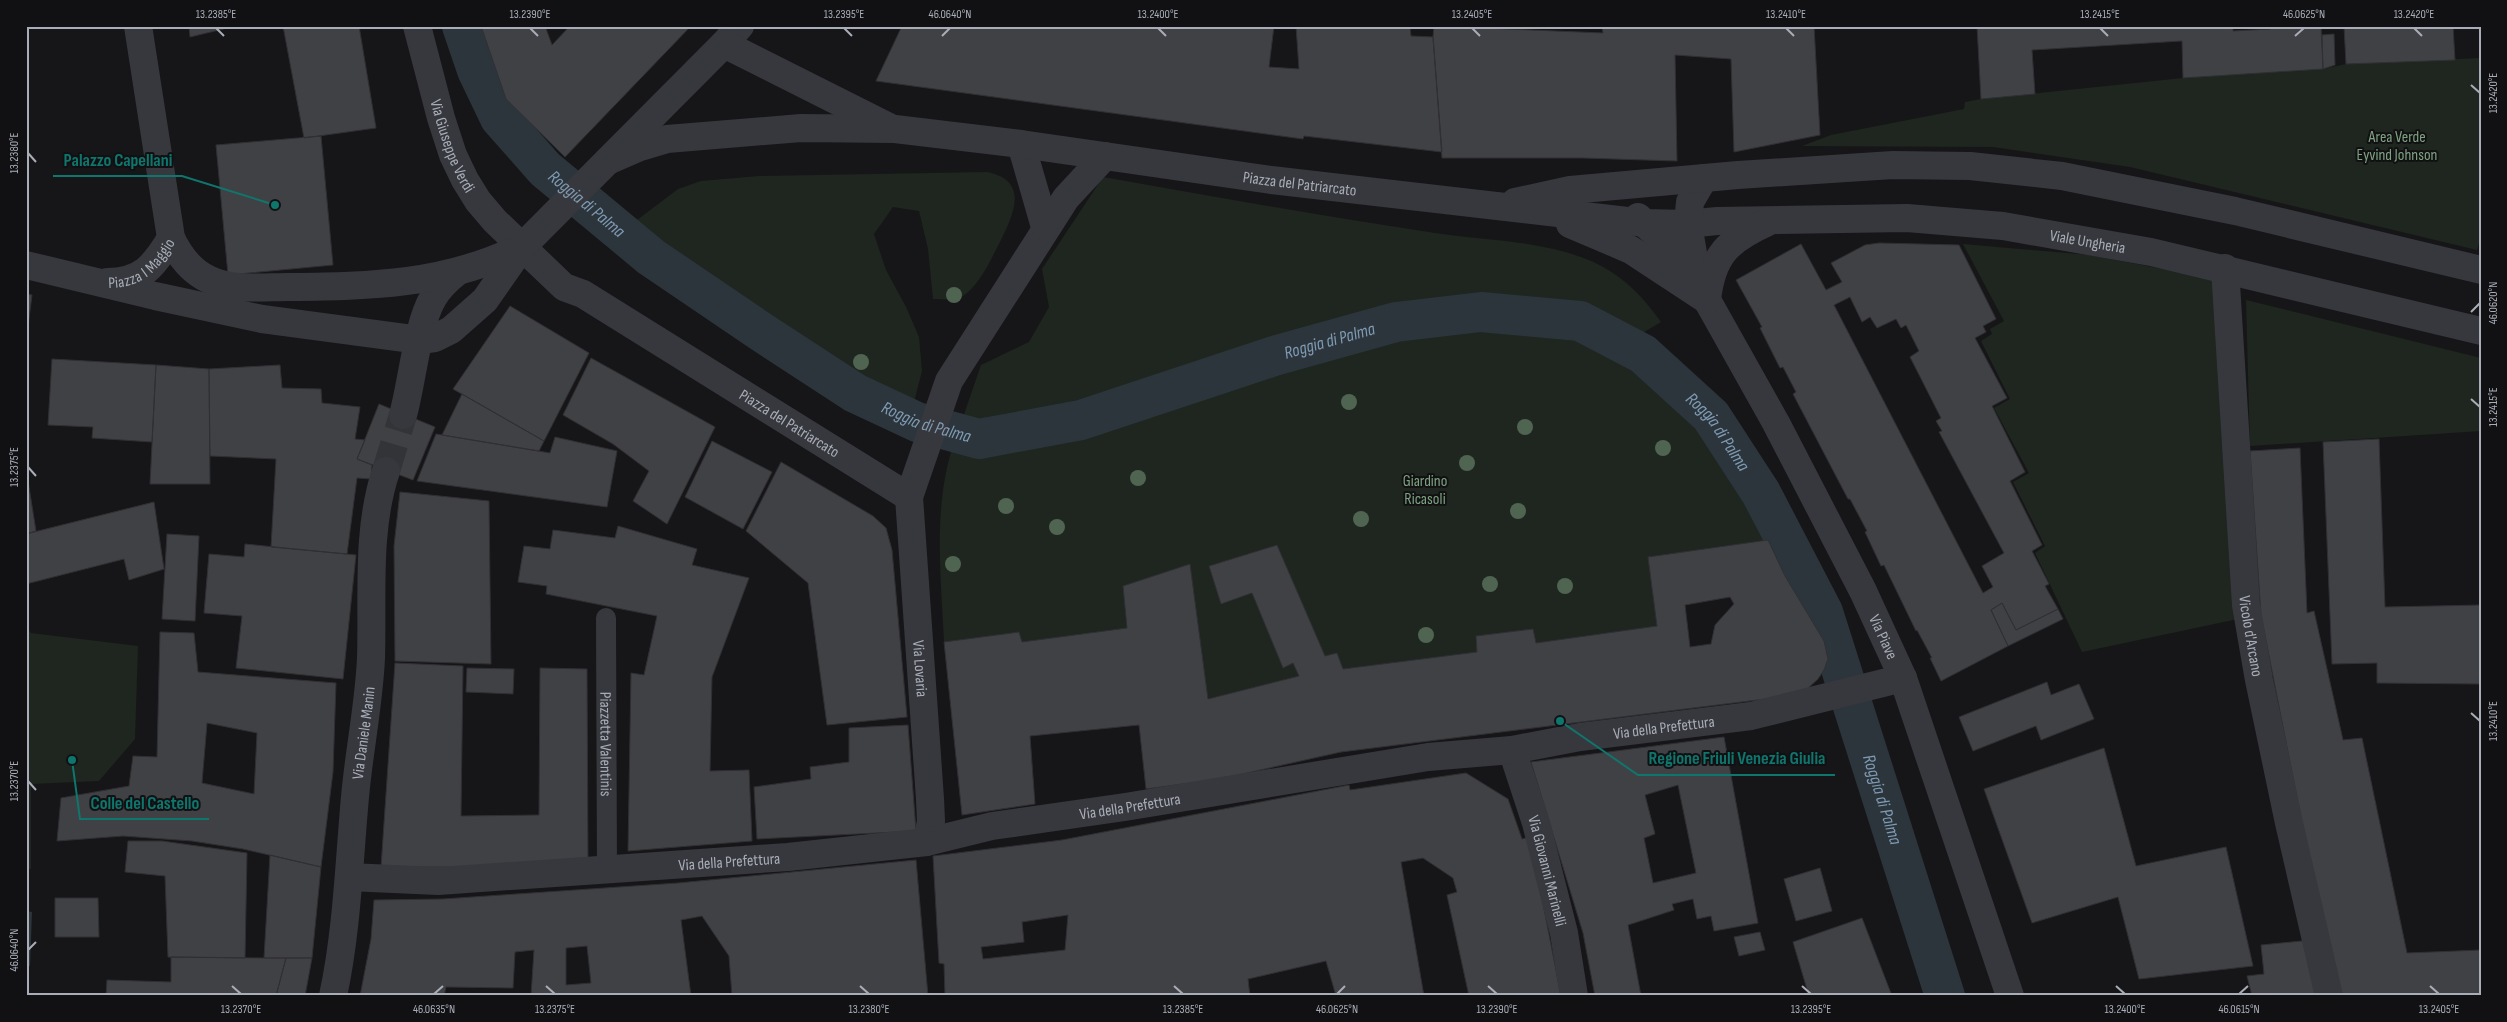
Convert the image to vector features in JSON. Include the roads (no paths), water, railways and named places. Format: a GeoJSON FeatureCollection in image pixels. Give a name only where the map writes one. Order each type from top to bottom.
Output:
{"type":"FeatureCollection","features":[{"type":"Feature","properties":{"kind":"street"},"geometry":{"type":"LineString","coordinates":[[138,26],[171,238]]}},
{"type":"Feature","properties":{"kind":"street","name":"Via Giuseppe Verdi"},"geometry":{"type":"LineString","coordinates":[[417,26],[453,156],[478,201],[495,221],[522,247]]}},
{"type":"Feature","properties":{"kind":"street","name":"Piazza del Patriarcato"},"geometry":{"type":"LineString","coordinates":[[895,130],[732,35],[522,247],[564,287],[583,294],[909,497]]}},
{"type":"Feature","properties":{"kind":"street","name":"Piazza del Patriarcato"},"geometry":{"type":"LineString","coordinates":[[608,161],[640,147],[667,139],[801,128],[895,130],[1021,144],[1271,180],[1538,212],[1646,223],[1688,224]]}},
{"type":"Feature","properties":{"kind":"street"},"geometry":{"type":"LineString","coordinates":[[1021,144],[1045,228]]}},
{"type":"Feature","properties":{"kind":"street"},"geometry":{"type":"LineString","coordinates":[[909,497],[949,381],[1045,228],[1066,198],[1106,156]]}},
{"type":"Feature","properties":{"kind":"street"},"geometry":{"type":"LineString","coordinates":[[1707,300],[1695,265],[1688,224],[1690,202],[1704,178],[1893,165],[1970,166],[2062,176],[2235,211],[2481,270]]}},
{"type":"Feature","properties":{"kind":"street","name":"Piazza del Patriarcato"},"geometry":{"type":"LineString","coordinates":[[1494,206],[1570,190],[1704,178]]}},
{"type":"Feature","properties":{"kind":"street"},"geometry":{"type":"LineString","coordinates":[[1570,190],[1600,197],[1623,207],[1646,223],[1707,300]]}},
{"type":"Feature","properties":{"kind":"street"},"geometry":{"type":"LineString","coordinates":[[1538,212],[1631,250],[1707,300]]}},
{"type":"Feature","properties":{"kind":"street","name":"Viale Ungheria"},"geometry":{"type":"LineString","coordinates":[[1688,224],[1717,221],[1907,218],[2003,226],[2116,245],[2225,268],[2481,331]]}},
{"type":"Feature","properties":{"kind":"street"},"geometry":{"type":"LineString","coordinates":[[1707,300],[1710,280],[1722,252],[1733,241],[1771,220]]}},
{"type":"Feature","properties":{"kind":"street","name":"Piazza I Maggio"},"geometry":{"type":"LineString","coordinates":[[171,238],[177,251],[199,274],[216,282],[238,287],[371,286],[416,281],[456,273],[497,259],[522,247]]}},
{"type":"Feature","properties":{"kind":"street","name":"Piazza I Maggio"},"geometry":{"type":"LineString","coordinates":[[98,282],[118,282],[142,274],[153,265],[171,238]]}},
{"type":"Feature","properties":{"kind":"street","name":"Piazza I Maggio"},"geometry":{"type":"LineString","coordinates":[[98,282],[262,319],[420,340],[435,338],[451,330],[464,320],[484,300],[522,247]]}},
{"type":"Feature","properties":{"kind":"street"},"geometry":{"type":"LineString","coordinates":[[26,265],[98,282]]}},
{"type":"Feature","properties":{"kind":"street","name":"Vicolo d'Arcano"},"geometry":{"type":"LineString","coordinates":[[2225,268],[2246,605],[2259,680],[2328,996]]}},
{"type":"Feature","properties":{"kind":"street","name":"Piazza I Maggio"},"geometry":{"type":"LineString","coordinates":[[420,340],[432,299],[444,283],[456,273]]}},
{"type":"Feature","properties":{"kind":"street","name":"Via Piave"},"geometry":{"type":"LineString","coordinates":[[1707,300],[1781,432],[1863,591],[1903,678],[2010,996]]}},
{"type":"Feature","properties":{"kind":"street"},"geometry":{"type":"LineString","coordinates":[[403,415],[420,340]]}},
{"type":"Feature","properties":{"kind":"street","name":"Via Daniele Manin"},"geometry":{"type":"LineString","coordinates":[[333,996],[350,877],[355,797],[371,659],[372,552],[381,487],[386,471]]}},
{"type":"Feature","properties":{"kind":"street","name":"Via Lovaria"},"geometry":{"type":"LineString","coordinates":[[909,497],[930,799],[931,821],[927,842]]}},
{"type":"Feature","properties":{"kind":"street","name":"Via della Prefettura"},"geometry":{"type":"LineString","coordinates":[[350,877],[438,882],[788,857],[927,842],[992,826],[1125,808],[1428,757],[1512,750],[1580,737],[1751,716],[1903,678]]}},
{"type":"Feature","properties":{"kind":"street","name":"Via Giovanni Marinelli"},"geometry":{"type":"LineString","coordinates":[[1512,750],[1538,832],[1564,934],[1574,996]]}},
{"type":"Feature","properties":{"kind":"lane","name":"Piazzetta Valentinis"},"geometry":{"type":"LineString","coordinates":[[606,618],[607,871]]}},
{"type":"Feature","properties":{"kind":"waterway","name":"Roggia di Palma"},"geometry":{"type":"LineString","coordinates":[[462,26],[477,70],[500,118],[545,169],[651,257],[855,393],[917,422],[979,439],[1081,420],[1274,356],[1396,322],[1481,312],[1580,321],[1643,354],[1711,416],[1761,493],[1823,612],[1945,996]]}},
{"type":"Feature","properties":{"kind":"tunnel"},"geometry":{"type":"LineString","coordinates":[[386,471],[403,415]]}},
{"type":"Feature","properties":{"kind":"place","name":"Palazzo Capellani"},"geometry":{"type":"Point","coordinates":[275,205]}},
{"type":"Feature","properties":{"kind":"place","name":"Regione Friuli Venezia Giulia"},"geometry":{"type":"Point","coordinates":[1560,721]}},
{"type":"Feature","properties":{"kind":"place","name":"Colle del Castello"},"geometry":{"type":"Point","coordinates":[72,760]}},
{"type":"Feature","properties":{"kind":"park label","name":"Area Verde Eyvind Johnson"},"geometry":{"type":"Point","coordinates":[2397,145]}},
{"type":"Feature","properties":{"kind":"park label","name":"Giardino Ricasoli"},"geometry":{"type":"Point","coordinates":[1425,489]}}]}
